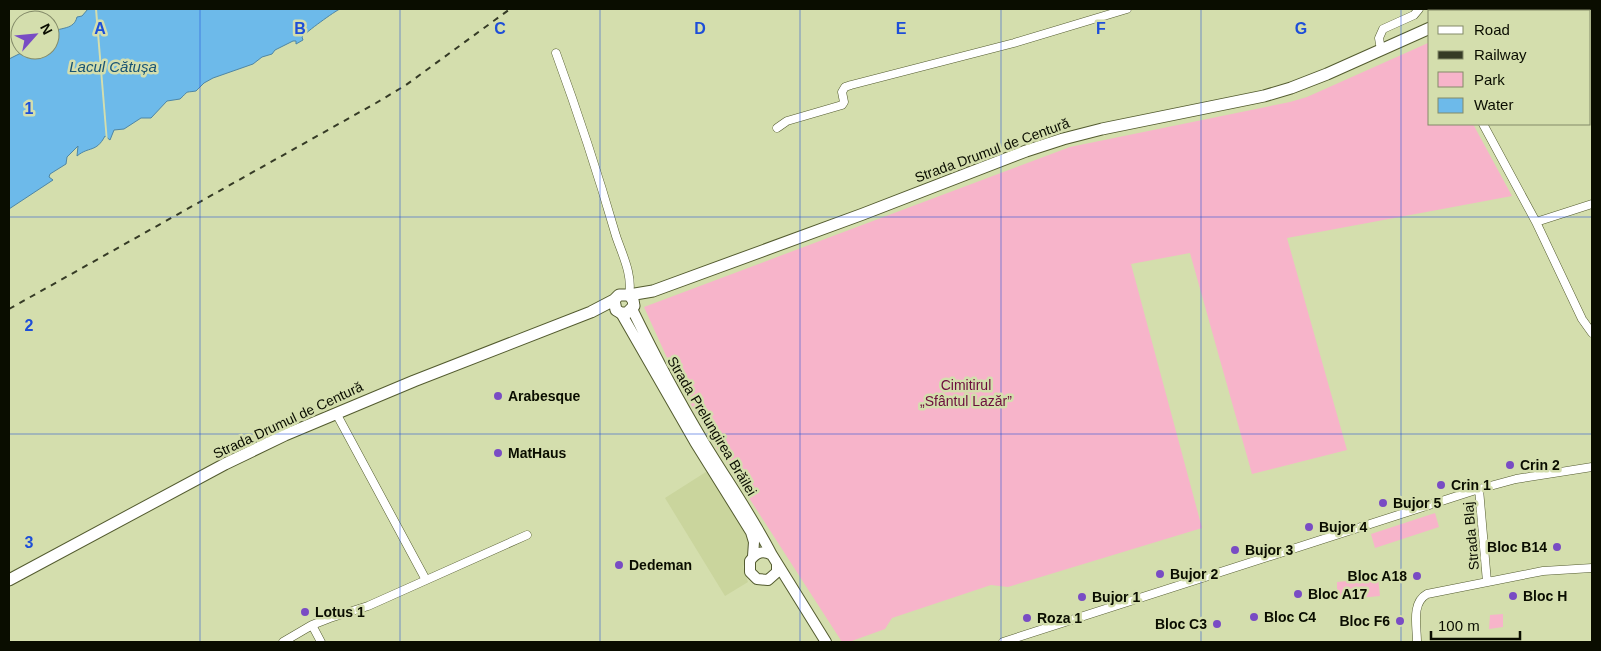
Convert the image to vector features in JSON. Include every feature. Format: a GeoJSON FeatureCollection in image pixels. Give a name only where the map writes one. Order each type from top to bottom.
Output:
{"type":"FeatureCollection","features":[{"type":"Feature","properties":{"kind":"highway","name":"Strada Drumul de Centură"},"geometry":{"type":"LineString","coordinates":[[653,291],[863,214],[1035,148],[1102,129],[1264,96],[1291,88],[1428,29]]}},
{"type":"Feature","properties":{"kind":"highway"},"geometry":{"type":"LineString","coordinates":[[592,312],[614,300],[619,295],[653,291]]}},
{"type":"Feature","properties":{"kind":"highway"},"geometry":{"type":"LineString","coordinates":[[592,312],[626,310],[653,291]]}},
{"type":"Feature","properties":{"kind":"highway"},"geometry":{"type":"LineString","coordinates":[[626,310],[633,300],[629,295]]}},
{"type":"Feature","properties":{"kind":"highway"},"geometry":{"type":"LineString","coordinates":[[614,300],[614,306],[626,310]]}},
{"type":"Feature","properties":{"kind":"highway","name":"Strada Drumul de Centură"},"geometry":{"type":"LineString","coordinates":[[9,580],[225,464],[285,435],[553,326],[592,312]]}},
{"type":"Feature","properties":{"kind":"main road","name":"Strada Prelungirea Brăilei"},"geometry":{"type":"LineString","coordinates":[[626,310],[699,450],[751,532],[754,542],[753,556]]}},
{"type":"Feature","properties":{"kind":"main road","name":"Strada Prelungirea Brăilei"},"geometry":{"type":"LineString","coordinates":[[626,310],[826,642]]}},
{"type":"Feature","properties":{"kind":"main road"},"geometry":{"type":"LineString","coordinates":[[765,552],[775,559],[777,572],[768,580],[760,581],[753,576],[749,566],[753,556],[765,552]]}},
{"type":"Feature","properties":{"kind":"main road","name":"Strada Prelungirea Brăilei"},"geometry":{"type":"LineString","coordinates":[[768,580],[783,586],[800,601]]}},
{"type":"Feature","properties":{"kind":"street"},"geometry":{"type":"LineString","coordinates":[[777,128],[787,122],[842,105],[844,102],[842,92],[845,87],[1014,44],[1127,9]]}},
{"type":"Feature","properties":{"kind":"street"},"geometry":{"type":"LineString","coordinates":[[1381,50],[1379,38],[1383,29],[1414,15],[1419,9]]}},
{"type":"Feature","properties":{"kind":"street"},"geometry":{"type":"LineString","coordinates":[[556,53],[590,148],[608,206],[629,277],[629,295]]}},
{"type":"Feature","properties":{"kind":"street"},"geometry":{"type":"LineString","coordinates":[[1485,125],[1536,222],[1582,319],[1592,333]]}},
{"type":"Feature","properties":{"kind":"street"},"geometry":{"type":"LineString","coordinates":[[1536,222],[1592,204]]}},
{"type":"Feature","properties":{"kind":"street"},"geometry":{"type":"LineString","coordinates":[[336,413],[426,580]]}},
{"type":"Feature","properties":{"kind":"street"},"geometry":{"type":"LineString","coordinates":[[1004,642],[1479,489],[1516,479],[1592,467]]}},
{"type":"Feature","properties":{"kind":"street","name":"Strada Blaj"},"geometry":{"type":"LineString","coordinates":[[1479,489],[1487,582]]}},
{"type":"Feature","properties":{"kind":"street"},"geometry":{"type":"LineString","coordinates":[[283,642],[330,618],[368,606],[527,534]]}},
{"type":"Feature","properties":{"kind":"street","name":"Strada Blaj"},"geometry":{"type":"LineString","coordinates":[[1418,642],[1416,607],[1423,596],[1427,594],[1543,572],[1592,568]]}},
{"type":"Feature","properties":{"kind":"street"},"geometry":{"type":"LineString","coordinates":[[312,626],[321,642]]}},
{"type":"Feature","properties":{"kind":"shaded area"},"geometry":{"type":"Polygon","coordinates":[[[709,470],[749,538],[743,567],[748,582],[725,596],[665,498],[709,470]]]}},
{"type":"Feature","properties":{"kind":"green space","name":"Cimitirul „Sfântul Lazăr”"},"geometry":{"type":"Polygon","coordinates":[[[1428,43],[1428,125],[1474,125],[1512,196],[1287,238],[1347,450],[1252,474],[1190,253],[1131,264],[1202,528],[1008,587],[991,585],[892,618],[885,629],[849,642],[842,642],[711,439],[678,382],[644,307],[1070,147],[1307,97],[1428,43]]]}},
{"type":"Feature","properties":{"kind":"green space"},"geometry":{"type":"Polygon","coordinates":[[[1435,513],[1439,527],[1375,548],[1371,534],[1435,513]]]}},
{"type":"Feature","properties":{"kind":"green space"},"geometry":{"type":"Polygon","coordinates":[[[1378,578],[1380,596],[1337,600],[1337,582],[1378,578]]]}},
{"type":"Feature","properties":{"kind":"green space"},"geometry":{"type":"Polygon","coordinates":[[[1503,614],[1503,627],[1489,629],[1490,615],[1503,614]]]}},
{"type":"Feature","properties":{"kind":"water","name":"Lacul Cătușa"},"geometry":{"type":"Polygon","coordinates":[[[88,9],[340,9],[309,31],[302,37],[303,40],[296,44],[296,41],[293,41],[275,50],[272,54],[262,57],[253,64],[213,78],[196,91],[187,92],[180,99],[167,101],[151,118],[141,118],[124,129],[114,130],[110,140],[105,136],[99,145],[77,156],[78,146],[67,157],[66,164],[50,174],[49,177],[53,180],[9,209],[9,59],[60,60],[60,29],[70,26],[77,17],[82,16],[88,9]]]}},
{"type":"Feature","properties":{"kind":"pier"},"geometry":{"type":"Polygon","coordinates":[[[95,9],[97,9],[108,143],[106,141],[95,9]]]}},
{"type":"Feature","properties":{"kind":"railway"},"geometry":{"type":"LineString","coordinates":[[9,309],[376,103],[406,85],[510,9]]}},
{"type":"Feature","properties":{"kind":"place","name":"Arabesque"},"geometry":{"type":"Point","coordinates":[498,396]}},
{"type":"Feature","properties":{"kind":"place","name":"MatHaus"},"geometry":{"type":"Point","coordinates":[498,453]}},
{"type":"Feature","properties":{"kind":"place","name":"Crin 2"},"geometry":{"type":"Point","coordinates":[1510,465]}},
{"type":"Feature","properties":{"kind":"place","name":"Crin 1"},"geometry":{"type":"Point","coordinates":[1441,485]}},
{"type":"Feature","properties":{"kind":"place","name":"Bujor 5"},"geometry":{"type":"Point","coordinates":[1383,503]}},
{"type":"Feature","properties":{"kind":"place","name":"Bujor 4"},"geometry":{"type":"Point","coordinates":[1309,527]}},
{"type":"Feature","properties":{"kind":"place","name":"Bloc B14"},"geometry":{"type":"Point","coordinates":[1557,547]}},
{"type":"Feature","properties":{"kind":"place","name":"Bujor 3"},"geometry":{"type":"Point","coordinates":[1235,550]}},
{"type":"Feature","properties":{"kind":"place","name":"Dedeman"},"geometry":{"type":"Point","coordinates":[619,565]}},
{"type":"Feature","properties":{"kind":"place","name":"Bujor 2"},"geometry":{"type":"Point","coordinates":[1160,574]}},
{"type":"Feature","properties":{"kind":"place","name":"Bloc A18"},"geometry":{"type":"Point","coordinates":[1417,576]}},
{"type":"Feature","properties":{"kind":"place","name":"Bloc A17"},"geometry":{"type":"Point","coordinates":[1298,594]}},
{"type":"Feature","properties":{"kind":"place","name":"Bloc H"},"geometry":{"type":"Point","coordinates":[1513,596]}},
{"type":"Feature","properties":{"kind":"place","name":"Bujor 1"},"geometry":{"type":"Point","coordinates":[1082,597]}},
{"type":"Feature","properties":{"kind":"place","name":"Lotus 1"},"geometry":{"type":"Point","coordinates":[305,612]}},
{"type":"Feature","properties":{"kind":"place","name":"Bloc C4"},"geometry":{"type":"Point","coordinates":[1254,617]}},
{"type":"Feature","properties":{"kind":"place","name":"Roza 1"},"geometry":{"type":"Point","coordinates":[1027,618]}},
{"type":"Feature","properties":{"kind":"place","name":"Bloc F6"},"geometry":{"type":"Point","coordinates":[1400,621]}},
{"type":"Feature","properties":{"kind":"place","name":"Bloc C3"},"geometry":{"type":"Point","coordinates":[1217,624]}}]}
